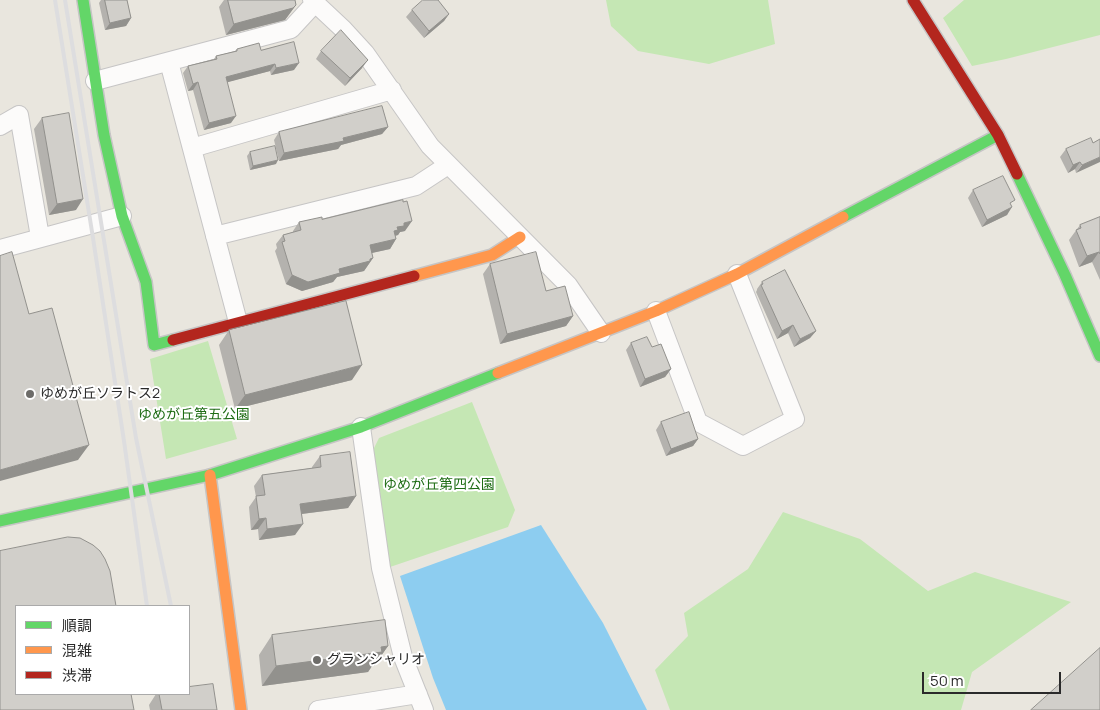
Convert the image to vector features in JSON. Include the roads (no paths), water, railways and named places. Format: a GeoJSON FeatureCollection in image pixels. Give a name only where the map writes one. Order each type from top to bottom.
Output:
{"type":"FeatureCollection","features":[{"type":"Feature","properties":{"kind":"street"},"geometry":{"type":"LineString","coordinates":[[83,0],[94,81],[122,216],[146,282],[154,345],[492,255],[520,237]]}},
{"type":"Feature","properties":{"kind":"street"},"geometry":{"type":"LineString","coordinates":[[913,0],[998,135],[1065,275],[1100,356]]}},
{"type":"Feature","properties":{"kind":"street"},"geometry":{"type":"LineString","coordinates":[[94,81],[291,29],[314,1],[365,53],[430,146],[568,285],[601,333]]}},
{"type":"Feature","properties":{"kind":"street"},"geometry":{"type":"LineString","coordinates":[[169,62],[238,322]]}},
{"type":"Feature","properties":{"kind":"street"},"geometry":{"type":"LineString","coordinates":[[192,148],[392,90]]}},
{"type":"Feature","properties":{"kind":"street"},"geometry":{"type":"LineString","coordinates":[[0,126],[19,115],[40,237]]}},
{"type":"Feature","properties":{"kind":"street"},"geometry":{"type":"LineString","coordinates":[[0,521],[210,475],[362,427],[656,311],[737,274],[998,135]]}},
{"type":"Feature","properties":{"kind":"street"},"geometry":{"type":"LineString","coordinates":[[215,236],[416,186],[448,165]]}},
{"type":"Feature","properties":{"kind":"street"},"geometry":{"type":"LineString","coordinates":[[0,249],[122,216]]}},
{"type":"Feature","properties":{"kind":"street"},"geometry":{"type":"LineString","coordinates":[[656,311],[698,422],[743,446],[795,419],[737,274]]}},
{"type":"Feature","properties":{"kind":"street"},"geometry":{"type":"LineString","coordinates":[[318,710],[421,702],[403,657],[381,568],[362,427]]}},
{"type":"Feature","properties":{"kind":"street"},"geometry":{"type":"LineString","coordinates":[[210,475],[241,710]]}},
{"type":"Feature","properties":{"kind":"water"},"geometry":{"type":"Polygon","coordinates":[[[541,525],[603,623],[647,710],[446,710],[433,678],[400,576],[541,525]]]}},
{"type":"Feature","properties":{"kind":"railway"},"geometry":{"type":"LineString","coordinates":[[55,0],[124,441],[147,605]]}},
{"type":"Feature","properties":{"kind":"railway"},"geometry":{"type":"LineString","coordinates":[[65,0],[136,438],[171,605]]}},
{"type":"Feature","properties":{"kind":"place","name":"ゆめが丘ソラトス2"},"geometry":{"type":"Point","coordinates":[30,394]}},
{"type":"Feature","properties":{"kind":"place","name":"グランシャリオ"},"geometry":{"type":"Point","coordinates":[317,660]}},
{"type":"Feature","properties":{"kind":"park label","name":"ゆめが丘第五公園"},"geometry":{"type":"Point","coordinates":[194,415]}},
{"type":"Feature","properties":{"kind":"park label","name":"ゆめが丘第四公園"},"geometry":{"type":"Point","coordinates":[439,485]}}]}
